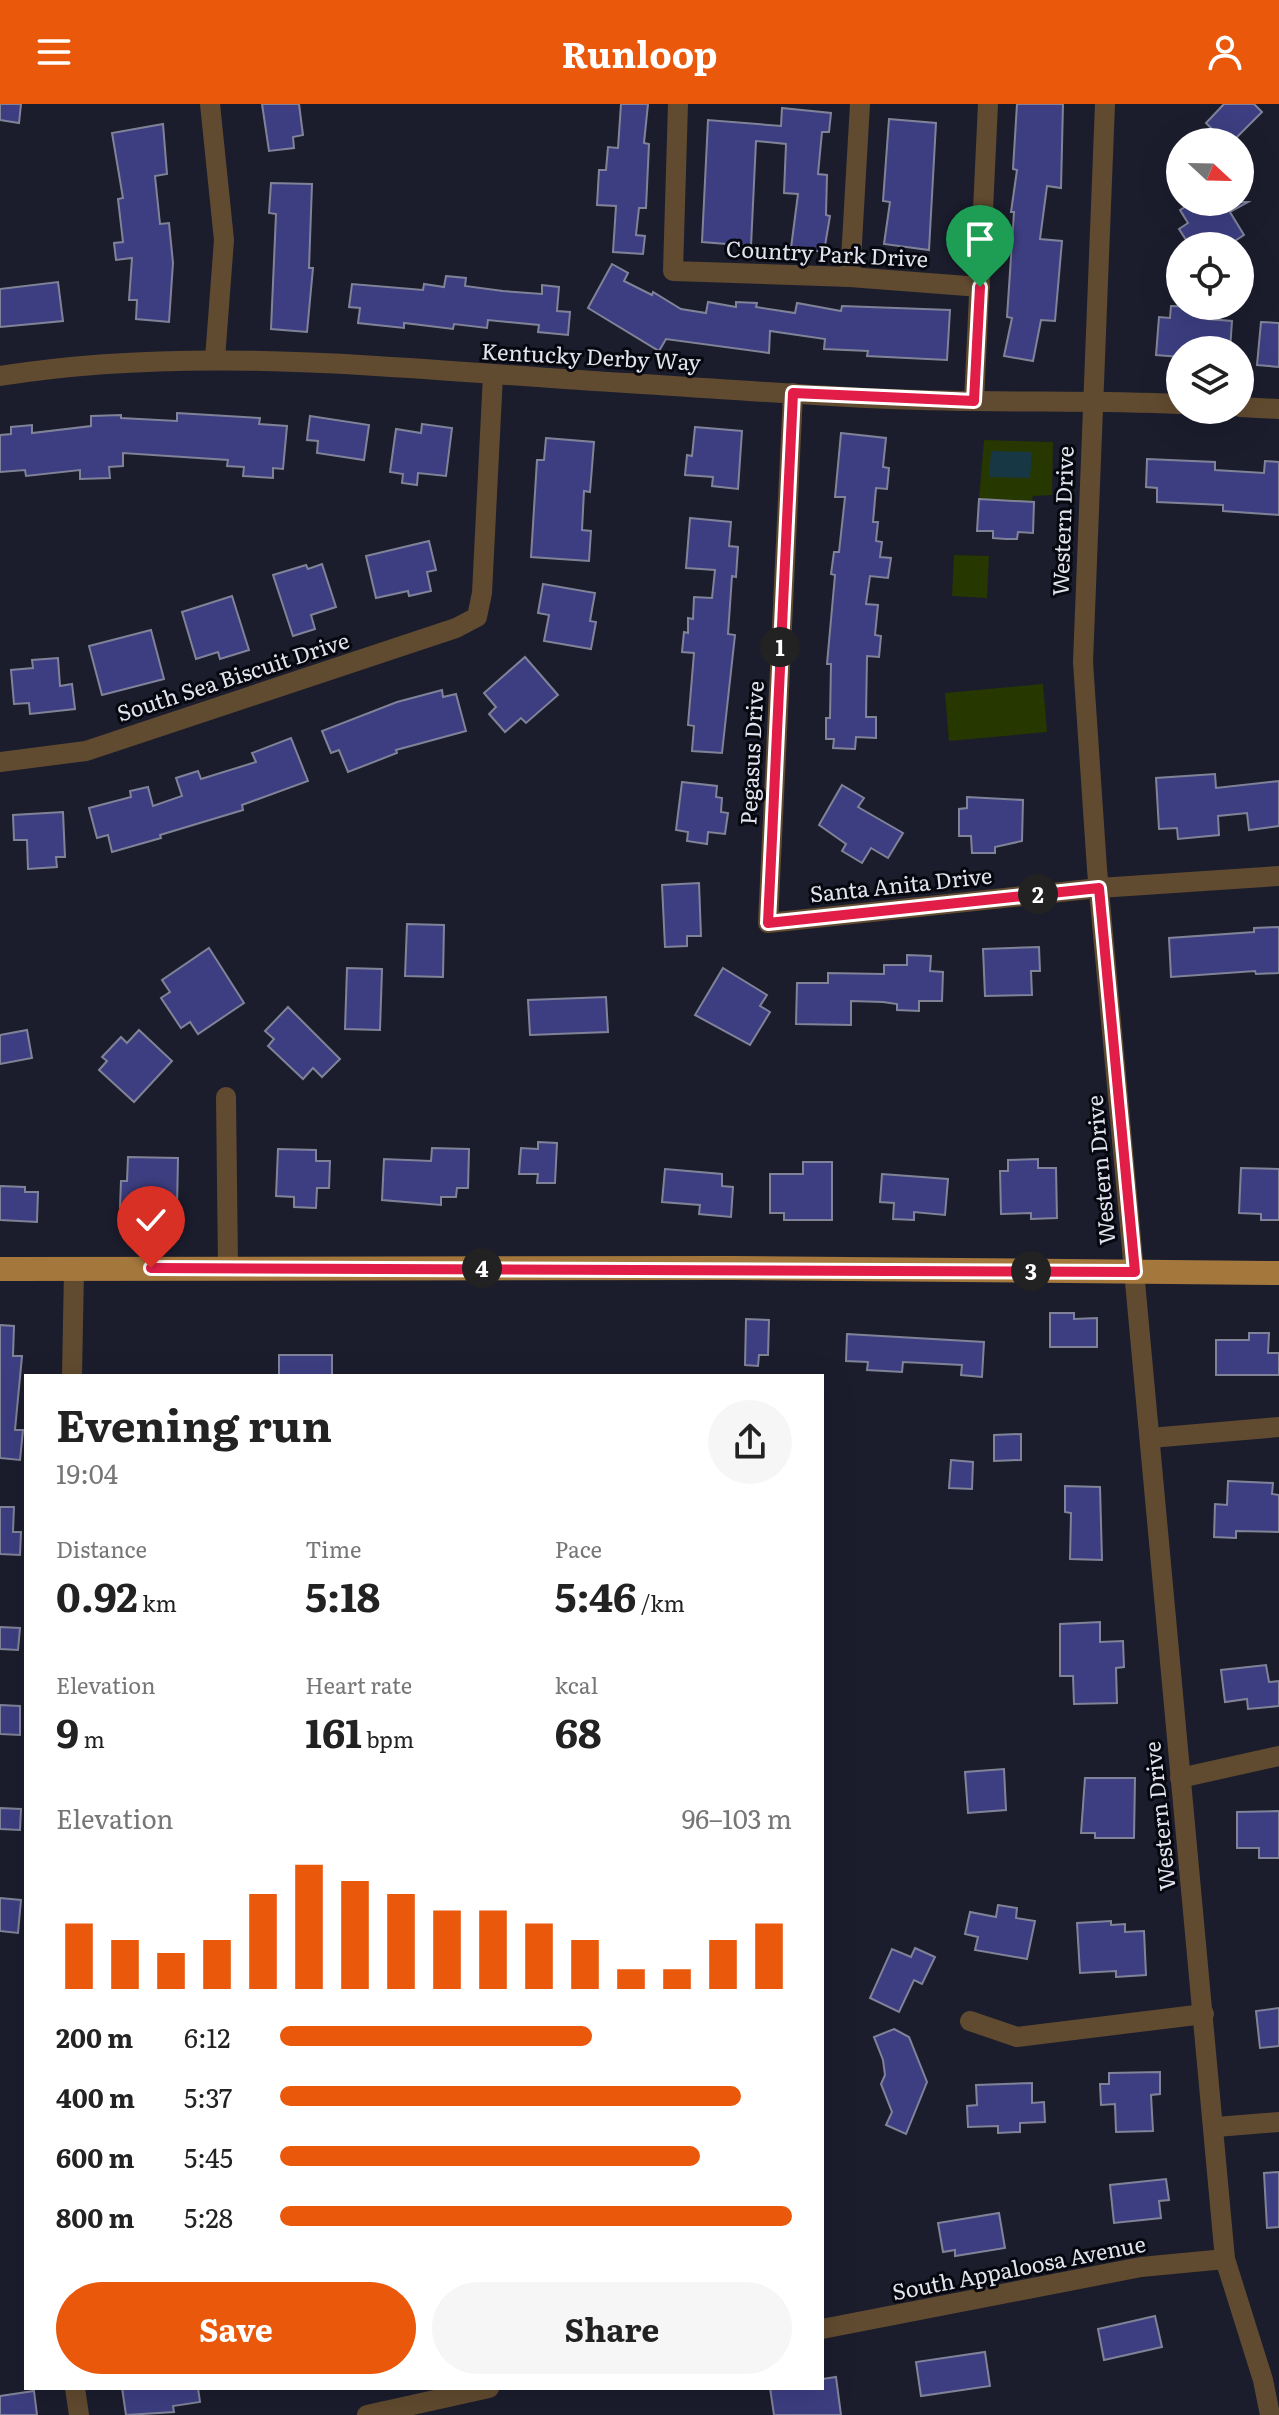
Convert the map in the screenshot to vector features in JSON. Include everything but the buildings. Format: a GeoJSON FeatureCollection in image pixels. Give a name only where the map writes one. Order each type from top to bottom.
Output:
{"type":"FeatureCollection","features":[{"type":"Feature","properties":{"kind":"main road"},"geometry":{"type":"LineString","coordinates":[[0,1269],[228,1267],[1279,1273]]}},
{"type":"Feature","properties":{"kind":"street"},"geometry":{"type":"LineString","coordinates":[[210,104],[224,240],[215,359]]}},
{"type":"Feature","properties":{"kind":"street","name":"Country Park Drive"},"geometry":{"type":"LineString","coordinates":[[678,104],[673,271],[850,277],[980,287]]}},
{"type":"Feature","properties":{"kind":"street"},"geometry":{"type":"LineString","coordinates":[[850,277],[860,104]]}},
{"type":"Feature","properties":{"kind":"street"},"geometry":{"type":"LineString","coordinates":[[974,401],[988,104]]}},
{"type":"Feature","properties":{"kind":"street","name":"Western Drive"},"geometry":{"type":"LineString","coordinates":[[1105,104],[1083,662],[1099,888],[1180,1778],[1216,2127],[1225,2259],[1263,2380],[1270,2415]]}},
{"type":"Feature","properties":{"kind":"street","name":"Kentucky Derby Way"},"geometry":{"type":"LineString","coordinates":[[0,376],[72,365],[215,359],[793,393],[974,401],[1092,400],[1166,403]]}},
{"type":"Feature","properties":{"kind":"street","name":"South Sea Biscuit Drive"},"geometry":{"type":"LineString","coordinates":[[0,762],[86,751],[456,628],[477,617],[482,593],[493,375]]}},
{"type":"Feature","properties":{"kind":"street","name":"Pegasus Drive"},"geometry":{"type":"LineString","coordinates":[[768,923],[793,393]]}},
{"type":"Feature","properties":{"kind":"street"},"geometry":{"type":"LineString","coordinates":[[1254,408],[1279,409]]}},
{"type":"Feature","properties":{"kind":"street","name":"Santa Anita Drive"},"geometry":{"type":"LineString","coordinates":[[768,923],[1099,888],[1279,876]]}},
{"type":"Feature","properties":{"kind":"street"},"geometry":{"type":"LineString","coordinates":[[226,1097],[228,1267]]}},
{"type":"Feature","properties":{"kind":"street"},"geometry":{"type":"LineString","coordinates":[[72,1374],[74,1270]]}},
{"type":"Feature","properties":{"kind":"street"},"geometry":{"type":"LineString","coordinates":[[1150,1438],[1279,1427]]}},
{"type":"Feature","properties":{"kind":"street"},"geometry":{"type":"LineString","coordinates":[[1180,1778],[1279,1756]]}},
{"type":"Feature","properties":{"kind":"street"},"geometry":{"type":"LineString","coordinates":[[970,2021],[1017,2037],[1204,2014]]}},
{"type":"Feature","properties":{"kind":"street"},"geometry":{"type":"LineString","coordinates":[[1216,2127],[1279,2122]]}},
{"type":"Feature","properties":{"kind":"street","name":"South Appaloosa Avenue"},"geometry":{"type":"LineString","coordinates":[[824,2329],[1141,2267],[1225,2259]]}},
{"type":"Feature","properties":{"kind":"street"},"geometry":{"type":"LineString","coordinates":[[75,2390],[79,2415]]}},
{"type":"Feature","properties":{"kind":"street"},"geometry":{"type":"LineString","coordinates":[[367,2415],[409,2396],[469,2390]]}},
{"type":"Feature","properties":{"kind":"green space"},"geometry":{"type":"Polygon","coordinates":[[[984,440],[1053,442],[1052,495],[1033,496],[1031,502],[979,499],[984,440]]]}},
{"type":"Feature","properties":{"kind":"green space"},"geometry":{"type":"Polygon","coordinates":[[[954,555],[989,556],[987,598],[952,596],[954,555]]]}},
{"type":"Feature","properties":{"kind":"green space"},"geometry":{"type":"Polygon","coordinates":[[[1043,684],[1047,732],[949,741],[945,693],[1043,684]]]}},
{"type":"Feature","properties":{"kind":"water"},"geometry":{"type":"Polygon","coordinates":[[[991,451],[1032,452],[1030,478],[989,477],[991,451]]]}},
{"type":"Feature","properties":{"kind":"route"},"geometry":{"type":"LineString","coordinates":[[151,1268],[1135,1272],[1099,888],[768,923],[793,393],[974,401],[980,287]]}}]}
